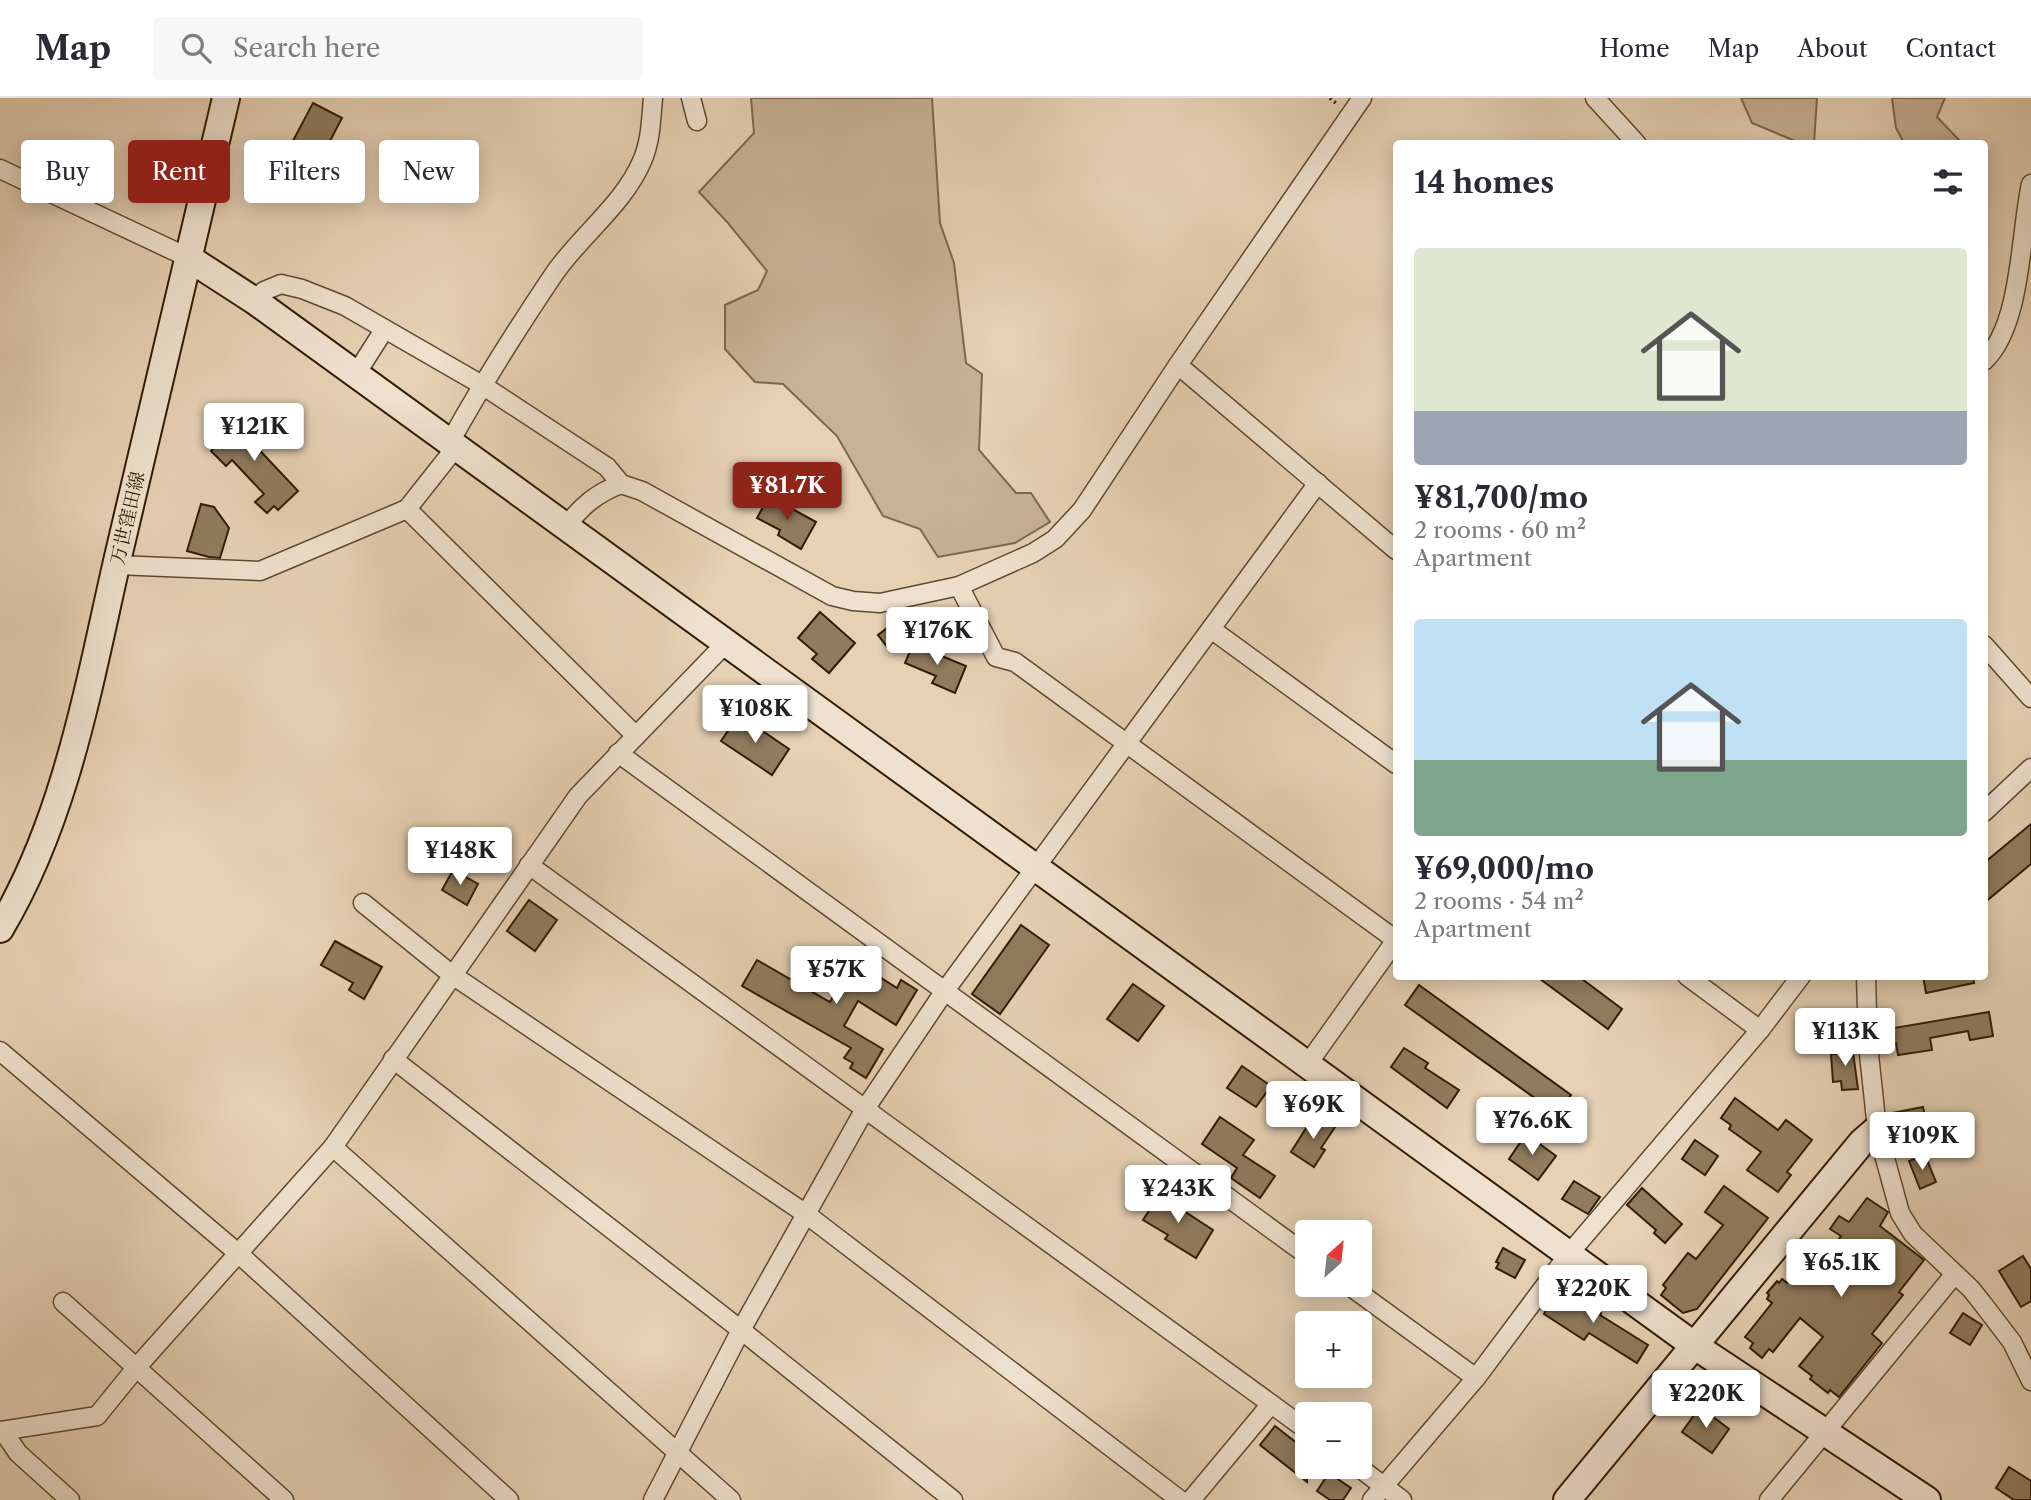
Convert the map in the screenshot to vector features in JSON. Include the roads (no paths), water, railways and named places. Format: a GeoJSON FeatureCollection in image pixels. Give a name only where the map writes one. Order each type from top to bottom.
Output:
{"type":"FeatureCollection","features":[{"type":"Feature","properties":{"kind":"street","name":"万世窪田線"},"geometry":{"type":"LineString","coordinates":[[0,929],[12,910],[38,852],[69,764],[226,98]]}},
{"type":"Feature","properties":{"kind":"street"},"geometry":{"type":"LineString","coordinates":[[116,565],[260,571],[407,509],[453,444],[482,385],[556,271],[630,181],[642,161],[648,142],[653,98]]}},
{"type":"Feature","properties":{"kind":"street"},"geometry":{"type":"LineString","coordinates":[[691,98],[697,121]]}},
{"type":"Feature","properties":{"kind":"street"},"geometry":{"type":"LineString","coordinates":[[255,301],[264,290],[281,284],[345,306],[482,385],[607,467],[621,484],[642,491],[832,596],[880,603],[959,586],[1033,553],[1055,539],[1082,510],[1178,365],[1362,98]]}},
{"type":"Feature","properties":{"kind":"street"},"geometry":{"type":"LineString","coordinates":[[1595,98],[1633,140]]}},
{"type":"Feature","properties":{"kind":"street"},"geometry":{"type":"LineString","coordinates":[[0,169],[187,257],[255,301],[1568,1255],[1695,1346],[1927,1500]]}},
{"type":"Feature","properties":{"kind":"street"},"geometry":{"type":"LineString","coordinates":[[1988,357],[1994,352],[2005,331],[2025,261],[2031,184]]}},
{"type":"Feature","properties":{"kind":"street"},"geometry":{"type":"LineString","coordinates":[[356,374],[384,330]]}},
{"type":"Feature","properties":{"kind":"street"},"geometry":{"type":"LineString","coordinates":[[1178,365],[1393,547]]}},
{"type":"Feature","properties":{"kind":"street"},"geometry":{"type":"LineString","coordinates":[[653,1500],[741,1330],[865,1110],[944,992],[1318,483]]}},
{"type":"Feature","properties":{"kind":"street"},"geometry":{"type":"LineString","coordinates":[[566,527],[600,491],[621,484]]}},
{"type":"Feature","properties":{"kind":"street"},"geometry":{"type":"LineString","coordinates":[[407,509],[636,736]]}},
{"type":"Feature","properties":{"kind":"street"},"geometry":{"type":"LineString","coordinates":[[959,586],[996,657],[1015,662],[1393,938]]}},
{"type":"Feature","properties":{"kind":"street"},"geometry":{"type":"LineString","coordinates":[[1211,629],[1393,762]]}},
{"type":"Feature","properties":{"kind":"street"},"geometry":{"type":"LineString","coordinates":[[71,1500],[18,1453],[2,1431],[97,1416],[136,1368],[333,1147],[578,796],[726,643]]}},
{"type":"Feature","properties":{"kind":"street"},"geometry":{"type":"LineString","coordinates":[[1988,650],[2031,698]]}},
{"type":"Feature","properties":{"kind":"street"},"geometry":{"type":"LineString","coordinates":[[618,753],[1295,1246]]}},
{"type":"Feature","properties":{"kind":"street"},"geometry":{"type":"LineString","coordinates":[[1988,807],[2031,768]]}},
{"type":"Feature","properties":{"kind":"street"},"geometry":{"type":"LineString","coordinates":[[529,865],[1295,1421]]}},
{"type":"Feature","properties":{"kind":"street"},"geometry":{"type":"LineString","coordinates":[[363,903],[452,974],[806,1214],[1180,1500]]}},
{"type":"Feature","properties":{"kind":"street"},"geometry":{"type":"LineString","coordinates":[[1307,1065],[1393,944]]}},
{"type":"Feature","properties":{"kind":"street"},"geometry":{"type":"LineString","coordinates":[[1691,980],[1760,1030]]}},
{"type":"Feature","properties":{"kind":"street"},"geometry":{"type":"LineString","coordinates":[[1378,1493],[1476,1378],[1568,1255],[1760,1030],[1798,980]]}},
{"type":"Feature","properties":{"kind":"street"},"geometry":{"type":"LineString","coordinates":[[1866,980],[1868,1045],[1877,1129],[1900,1213],[1913,1234],[1971,1289],[2007,1335],[2031,1381]]}},
{"type":"Feature","properties":{"kind":"street"},"geometry":{"type":"LineString","coordinates":[[0,1051],[239,1255],[509,1500]]}},
{"type":"Feature","properties":{"kind":"street"},"geometry":{"type":"LineString","coordinates":[[393,1059],[741,1330],[953,1500]]}},
{"type":"Feature","properties":{"kind":"street"},"geometry":{"type":"LineString","coordinates":[[1566,1500],[1862,1142],[1877,1129]]}},
{"type":"Feature","properties":{"kind":"street"},"geometry":{"type":"LineString","coordinates":[[333,1147],[731,1500]]}},
{"type":"Feature","properties":{"kind":"street"},"geometry":{"type":"LineString","coordinates":[[1769,1500],[1954,1275]]}},
{"type":"Feature","properties":{"kind":"street"},"geometry":{"type":"LineString","coordinates":[[1365,1297],[1476,1378]]}},
{"type":"Feature","properties":{"kind":"street"},"geometry":{"type":"LineString","coordinates":[[63,1302],[284,1500]]}},
{"type":"Feature","properties":{"kind":"street"},"geometry":{"type":"LineString","coordinates":[[1191,1500],[1271,1404]]}},
{"type":"Feature","properties":{"kind":"street"},"geometry":{"type":"LineString","coordinates":[[1367,1479],[1378,1493],[1402,1500]]}}]}
